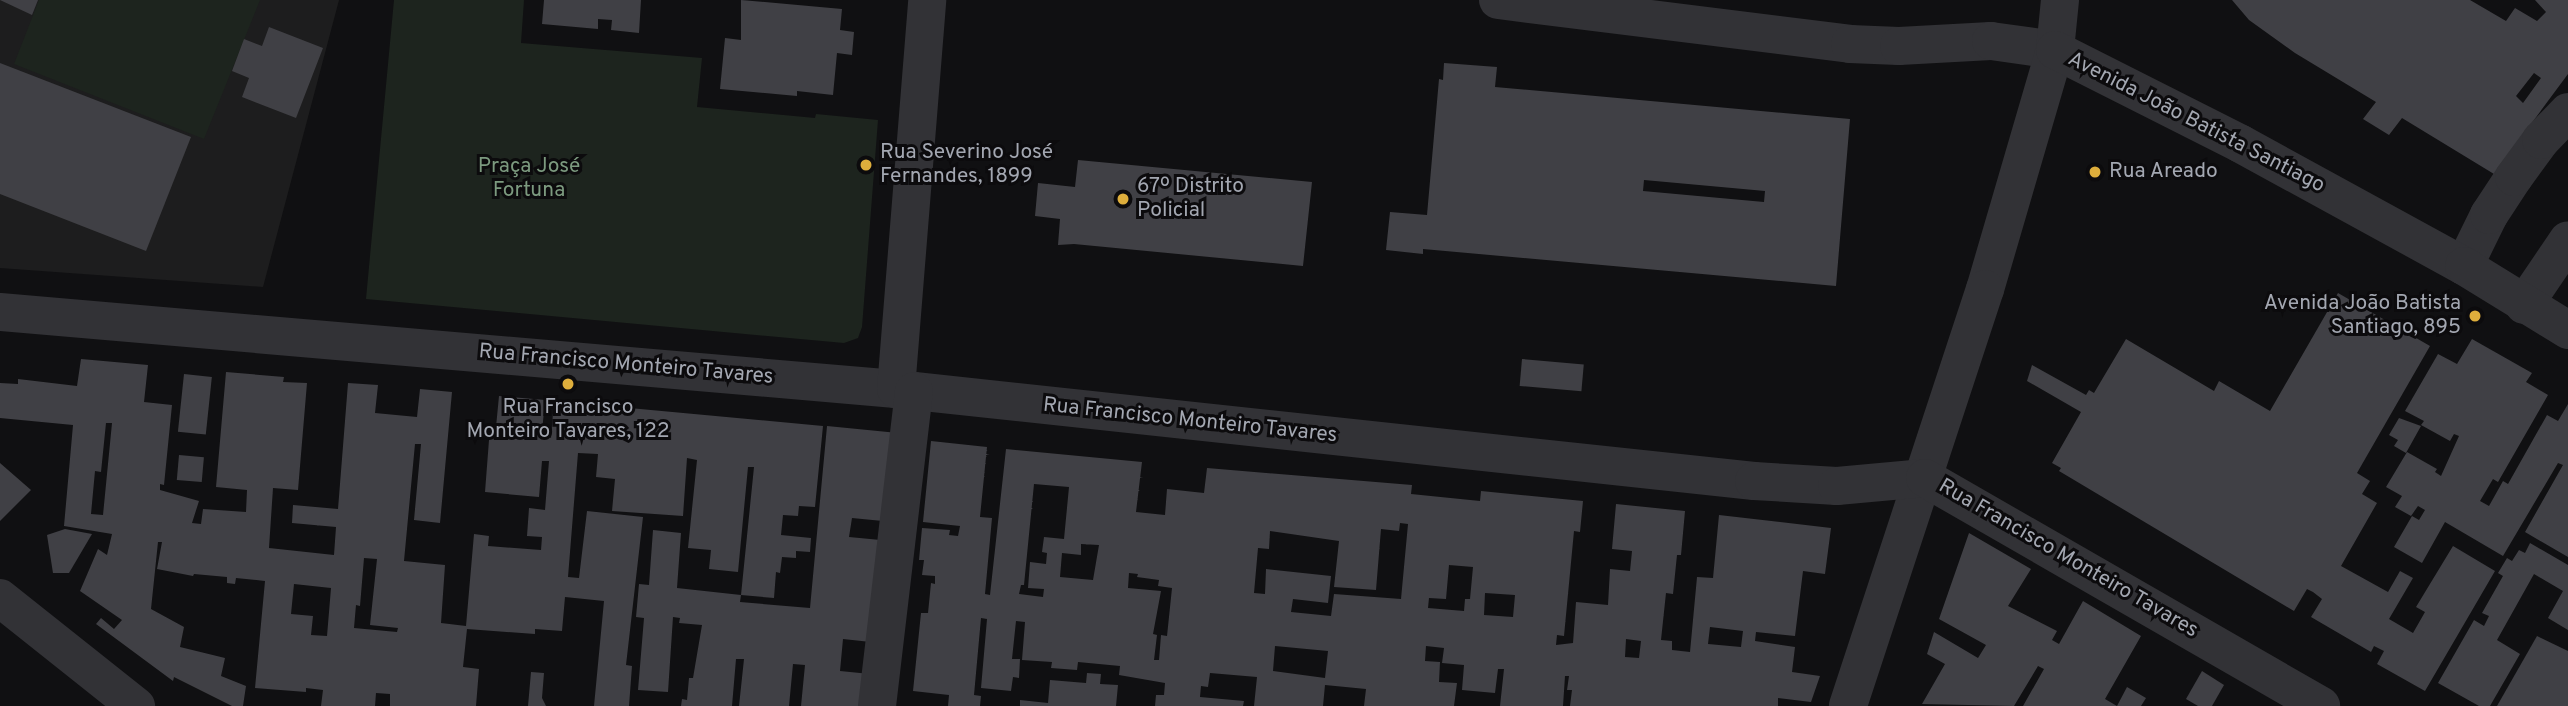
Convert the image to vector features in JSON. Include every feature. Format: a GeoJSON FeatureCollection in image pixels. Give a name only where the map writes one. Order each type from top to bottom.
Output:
{"type":"FeatureCollection","features":[{"type":"Feature","properties":{"kind":"street"},"geometry":{"type":"LineString","coordinates":[[877,706],[905,390],[927,0]]}},
{"type":"Feature","properties":{"kind":"street","name":"Avenida João Batista Santiago"},"geometry":{"type":"LineString","coordinates":[[1498,0],[1850,44],[1899,46],[1991,41],[2055,50],[2241,144],[2465,266],[2568,330]]}},
{"type":"Feature","properties":{"kind":"street"},"geometry":{"type":"LineString","coordinates":[[1848,706],[1985,289],[2055,50],[2060,0]]}},
{"type":"Feature","properties":{"kind":"street"},"geometry":{"type":"LineString","coordinates":[[2465,266],[2489,215],[2514,177],[2568,111]]}},
{"type":"Feature","properties":{"kind":"street"},"geometry":{"type":"LineString","coordinates":[[2524,305],[2568,240]]}},
{"type":"Feature","properties":{"kind":"street","name":"Rua Francisco Monteiro Tavares"},"geometry":{"type":"LineString","coordinates":[[0,312],[905,390],[1754,481],[1837,486],[1925,478],[2321,706]]}},
{"type":"Feature","properties":{"kind":"street"},"geometry":{"type":"LineString","coordinates":[[0,598],[136,706]]}},
{"type":"Feature","properties":{"kind":"shaded area"},"geometry":{"type":"Polygon","coordinates":[[[0,0],[339,0],[263,287],[0,268],[0,0]]]}},
{"type":"Feature","properties":{"kind":"green space"},"geometry":{"type":"Polygon","coordinates":[[[39,0],[260,0],[204,139],[14,64],[39,0]]]}},
{"type":"Feature","properties":{"kind":"green space","name":"Praça José Fortuna"},"geometry":{"type":"Polygon","coordinates":[[[394,0],[524,0],[521,43],[702,58],[697,107],[815,118],[816,114],[878,120],[862,327],[858,338],[844,343],[366,299],[394,0]]]}},
{"type":"Feature","properties":{"kind":"building"},"geometry":{"type":"Polygon","coordinates":[[[0,0],[38,0],[32,15],[0,0]]]}},
{"type":"Feature","properties":{"kind":"building"},"geometry":{"type":"Polygon","coordinates":[[[544,0],[641,0],[639,33],[611,30],[612,20],[598,19],[598,29],[542,24],[544,0]]]}},
{"type":"Feature","properties":{"kind":"building"},"geometry":{"type":"Polygon","coordinates":[[[741,0],[842,9],[840,30],[854,32],[852,55],[837,53],[833,95],[797,91],[797,96],[720,89],[725,38],[741,40],[741,0]]]}},
{"type":"Feature","properties":{"kind":"building"},"geometry":{"type":"Polygon","coordinates":[[[2232,0],[2470,0],[2506,21],[2515,8],[2537,21],[2546,12],[2535,0],[2568,0],[2568,74],[2494,174],[2402,118],[2389,135],[2363,119],[2376,102],[2295,53],[2249,20],[2232,0]],[[2534,73],[2516,96],[2523,103],[2541,78],[2534,73]]]}},
{"type":"Feature","properties":{"kind":"building"},"geometry":{"type":"Polygon","coordinates":[[[269,27],[323,48],[296,118],[242,97],[249,78],[232,71],[244,39],[262,46],[269,27]]]}},
{"type":"Feature","properties":{"kind":"building"},"geometry":{"type":"Polygon","coordinates":[[[0,63],[191,137],[146,251],[0,194],[0,63]]]}},
{"type":"Feature","properties":{"kind":"building"},"geometry":{"type":"Polygon","coordinates":[[[1444,63],[1497,67],[1495,87],[1850,119],[1836,286],[1423,249],[1423,254],[1386,250],[1390,212],[1427,215],[1439,79],[1443,80],[1444,63]],[[1644,180],[1643,191],[1764,202],[1765,191],[1644,180]]]}},
{"type":"Feature","properties":{"kind":"building"},"geometry":{"type":"Polygon","coordinates":[[[1078,160],[1312,182],[1303,266],[1074,244],[1058,245],[1060,219],[1035,216],[1038,183],[1075,187],[1078,160]]]}},
{"type":"Feature","properties":{"kind":"building"},"geometry":{"type":"Polygon","coordinates":[[[2338,293],[2430,346],[2357,473],[2370,481],[2362,494],[2377,503],[2341,566],[2388,592],[2400,571],[2413,578],[2389,619],[2413,633],[2425,612],[2416,607],[2453,546],[2495,571],[2425,691],[2377,664],[2384,651],[2374,646],[2371,652],[2311,617],[2322,599],[2313,592],[2307,589],[2294,611],[2059,471],[2061,468],[2052,463],[2081,412],[2027,381],[2032,365],[2086,395],[2089,390],[2094,393],[2126,339],[2214,391],[2219,381],[2270,411],[2338,293]]]}},
{"type":"Feature","properties":{"kind":"building"},"geometry":{"type":"Polygon","coordinates":[[[2472,339],[2532,373],[2526,382],[2548,395],[2498,482],[2493,479],[2480,501],[2489,506],[2503,481],[2508,484],[2547,415],[2558,421],[2568,404],[2568,557],[2525,532],[2563,465],[2558,463],[2503,556],[2445,522],[2422,563],[2394,547],[2412,516],[2419,520],[2425,510],[2418,506],[2411,516],[2395,507],[2402,496],[2386,487],[2407,452],[2437,469],[2435,472],[2441,476],[2459,436],[2454,434],[2450,441],[2421,425],[2424,421],[2405,411],[2438,354],[2457,364],[2472,339]]]}},
{"type":"Feature","properties":{"kind":"building"},"geometry":{"type":"Polygon","coordinates":[[[81,359],[148,365],[144,402],[172,405],[164,485],[160,484],[160,490],[199,501],[192,523],[201,524],[203,509],[246,512],[247,490],[216,487],[226,372],[284,377],[283,382],[307,383],[298,490],[273,488],[269,548],[334,555],[336,527],[292,523],[293,505],[338,509],[348,383],[378,385],[375,413],[417,417],[420,389],[452,392],[440,523],[414,520],[421,444],[415,444],[404,561],[445,565],[441,623],[466,626],[474,534],[489,536],[488,546],[541,550],[542,537],[527,536],[529,508],[545,510],[549,461],[542,461],[539,497],[485,492],[490,427],[496,427],[499,396],[545,400],[542,432],[551,438],[554,401],[823,426],[815,507],[799,506],[798,516],[783,515],[781,535],[811,538],[810,552],[796,551],[796,558],[782,557],[780,573],[776,572],[774,598],[741,595],[754,467],[748,467],[738,572],[709,569],[711,550],[688,548],[697,460],[687,458],[683,516],[612,511],[615,479],[596,477],[598,454],[578,453],[568,577],[579,578],[587,511],[643,517],[626,665],[632,666],[629,706],[594,706],[604,601],[565,597],[562,631],[535,629],[535,634],[467,629],[463,667],[479,669],[476,706],[390,706],[390,694],[376,693],[375,706],[321,706],[323,690],[306,688],[306,692],[255,688],[265,581],[236,578],[235,584],[227,583],[227,577],[193,576],[157,569],[162,542],[158,542],[151,609],[184,627],[180,647],[225,658],[221,676],[246,686],[243,706],[232,706],[174,677],[173,681],[96,624],[101,618],[114,629],[122,620],[80,591],[98,549],[107,555],[112,534],[64,526],[73,425],[0,418],[0,383],[18,384],[18,379],[77,386],[81,359]],[[106,423],[101,472],[95,471],[91,514],[103,515],[112,423],[106,423]],[[364,558],[360,606],[356,605],[354,628],[397,632],[398,628],[370,625],[377,559],[364,558]],[[294,584],[291,614],[313,616],[311,635],[327,636],[331,588],[294,584]]]}},
{"type":"Feature","properties":{"kind":"building"},"geometry":{"type":"Polygon","coordinates":[[[1522,359],[1584,364],[1581,391],[1520,386],[1522,359]]]}},
{"type":"Feature","properties":{"kind":"building"},"geometry":{"type":"Polygon","coordinates":[[[184,374],[212,377],[206,435],[178,432],[184,374]]]}},
{"type":"Feature","properties":{"kind":"building"},"geometry":{"type":"Polygon","coordinates":[[[2399,418],[2421,426],[2406,453],[2394,446],[2398,440],[2389,435],[2399,418]]]}},
{"type":"Feature","properties":{"kind":"building"},"geometry":{"type":"Polygon","coordinates":[[[827,426],[898,433],[893,522],[852,518],[849,537],[891,541],[880,643],[843,639],[840,671],[870,674],[868,706],[801,706],[805,665],[793,664],[789,706],[739,706],[744,659],[736,659],[732,706],[681,706],[682,699],[687,700],[689,678],[693,678],[702,625],[679,623],[680,618],[673,617],[668,692],[638,690],[644,618],[636,617],[639,584],[649,585],[653,530],[681,533],[677,588],[741,595],[740,602],[810,608],[827,426]]]}},
{"type":"Feature","properties":{"kind":"building"},"geometry":{"type":"Polygon","coordinates":[[[931,441],[987,447],[980,517],[992,518],[985,594],[990,595],[1006,449],[1142,462],[1136,512],[1165,515],[1167,489],[1204,493],[1207,468],[1412,485],[1411,494],[1480,501],[1481,491],[1583,501],[1580,532],[1574,531],[1564,636],[1557,635],[1556,645],[1573,643],[1576,602],[1608,605],[1610,569],[1630,571],[1632,551],[1612,549],[1616,504],[1685,511],[1681,555],[1677,555],[1673,594],[1666,593],[1661,640],[1672,641],[1672,650],[1690,652],[1697,577],[1713,578],[1719,515],[1831,528],[1825,574],[1803,571],[1795,636],[1756,632],[1755,641],[1795,647],[1792,672],[1820,676],[1811,702],[1778,698],[1778,706],[1570,706],[1572,690],[1567,690],[1569,676],[1565,676],[1563,706],[1500,706],[1504,669],[1498,669],[1495,693],[1462,690],[1464,665],[1442,663],[1444,648],[1426,646],[1425,661],[1440,662],[1439,682],[1457,683],[1454,706],[1364,706],[1366,689],[1325,685],[1323,706],[1254,706],[1257,677],[1210,673],[1208,687],[1201,686],[1200,697],[1244,701],[1243,706],[1155,706],[1156,695],[1164,695],[1165,683],[1119,675],[1120,666],[1078,662],[1077,670],[1051,668],[1052,662],[1022,660],[1025,622],[1016,621],[1012,659],[1020,659],[1019,678],[1013,677],[1011,691],[981,688],[987,619],[981,618],[974,695],[981,696],[980,706],[948,706],[949,695],[913,691],[921,613],[928,613],[931,583],[935,584],[935,576],[922,575],[924,560],[919,560],[922,528],[950,530],[949,535],[958,536],[960,526],[923,522],[931,441]],[[1034,484],[1024,585],[1021,585],[1019,594],[1043,597],[1044,589],[1028,588],[1030,562],[1046,564],[1047,553],[1042,552],[1044,537],[1064,539],[1069,487],[1034,484]],[[1400,523],[1399,531],[1381,529],[1376,590],[1334,587],[1339,541],[1270,531],[1269,549],[1258,548],[1254,593],[1265,594],[1266,569],[1331,576],[1328,603],[1293,599],[1291,612],[1331,616],[1334,594],[1401,599],[1408,524],[1400,523]],[[1081,544],[1081,555],[1062,553],[1060,577],[1093,580],[1099,545],[1081,544]],[[1449,565],[1446,599],[1429,598],[1428,608],[1464,611],[1465,599],[1470,599],[1473,567],[1449,565]],[[1129,573],[1128,588],[1161,591],[1153,634],[1157,635],[1154,660],[1159,660],[1161,635],[1167,636],[1172,588],[1158,586],[1159,580],[1129,573]],[[1485,593],[1484,615],[1513,617],[1515,595],[1485,593]],[[1710,627],[1708,644],[1741,647],[1743,631],[1710,627]],[[1626,639],[1625,657],[1639,658],[1641,641],[1626,639]],[[1275,646],[1273,671],[1325,678],[1328,651],[1275,646]]]}},
{"type":"Feature","properties":{"kind":"building"},"geometry":{"type":"Polygon","coordinates":[[[179,455],[204,457],[202,482],[177,480],[179,455]]]}},
{"type":"Feature","properties":{"kind":"building"},"geometry":{"type":"Polygon","coordinates":[[[0,463],[31,490],[0,521],[0,463]]]}},
{"type":"Feature","properties":{"kind":"building"},"geometry":{"type":"Polygon","coordinates":[[[65,529],[92,534],[69,573],[53,573],[47,535],[65,529]]]}},
{"type":"Feature","properties":{"kind":"building"},"geometry":{"type":"Polygon","coordinates":[[[1969,533],[2031,569],[2008,606],[2057,631],[2052,640],[2059,644],[2083,601],[2141,636],[2105,699],[2117,706],[2023,706],[2044,669],[2038,666],[2014,706],[1922,704],[1945,664],[1927,654],[1934,632],[1978,658],[1986,645],[1939,619],[1969,533]]]}},
{"type":"Feature","properties":{"kind":"building"},"geometry":{"type":"Polygon","coordinates":[[[2530,543],[2568,565],[2568,630],[2548,618],[2563,591],[2534,574],[2497,640],[2520,654],[2490,706],[2479,706],[2438,683],[2474,620],[2484,626],[2489,616],[2482,613],[2503,576],[2498,573],[2507,558],[2512,561],[2519,550],[2525,553],[2530,543]]]}},
{"type":"Feature","properties":{"kind":"building"},"geometry":{"type":"Polygon","coordinates":[[[2537,636],[2568,651],[2568,706],[2497,706],[2537,636]]]}},
{"type":"Feature","properties":{"kind":"building"},"geometry":{"type":"Polygon","coordinates":[[[2202,671],[2224,685],[2212,706],[2198,706],[2186,699],[2202,671]]]}},
{"type":"Feature","properties":{"kind":"building"},"geometry":{"type":"Polygon","coordinates":[[[531,672],[544,673],[542,698],[546,706],[528,706],[531,672]]]}},
{"type":"Feature","properties":{"kind":"building"},"geometry":{"type":"Polygon","coordinates":[[[1087,673],[1101,674],[1100,684],[1118,685],[1116,706],[1020,706],[1020,700],[1048,703],[1050,680],[1086,683],[1087,673]]]}},
{"type":"Feature","properties":{"kind":"building"},"geometry":{"type":"Polygon","coordinates":[[[2127,687],[2146,698],[2141,706],[2117,706],[2127,687]]]}},
{"type":"Feature","properties":{"kind":"place","name":"Rua Severino José Fernandes, 1899"},"geometry":{"type":"Point","coordinates":[866,165]}},
{"type":"Feature","properties":{"kind":"place","name":"Rua Areado"},"geometry":{"type":"Point","coordinates":[2095,172]}},
{"type":"Feature","properties":{"kind":"place","name":"67º Distrito Policial"},"geometry":{"type":"Point","coordinates":[1123,199]}},
{"type":"Feature","properties":{"kind":"place","name":"Avenida João Batista Santiago, 895"},"geometry":{"type":"Point","coordinates":[2475,316]}},
{"type":"Feature","properties":{"kind":"place","name":"Rua Francisco Monteiro Tavares, 122"},"geometry":{"type":"Point","coordinates":[568,384]}}]}
